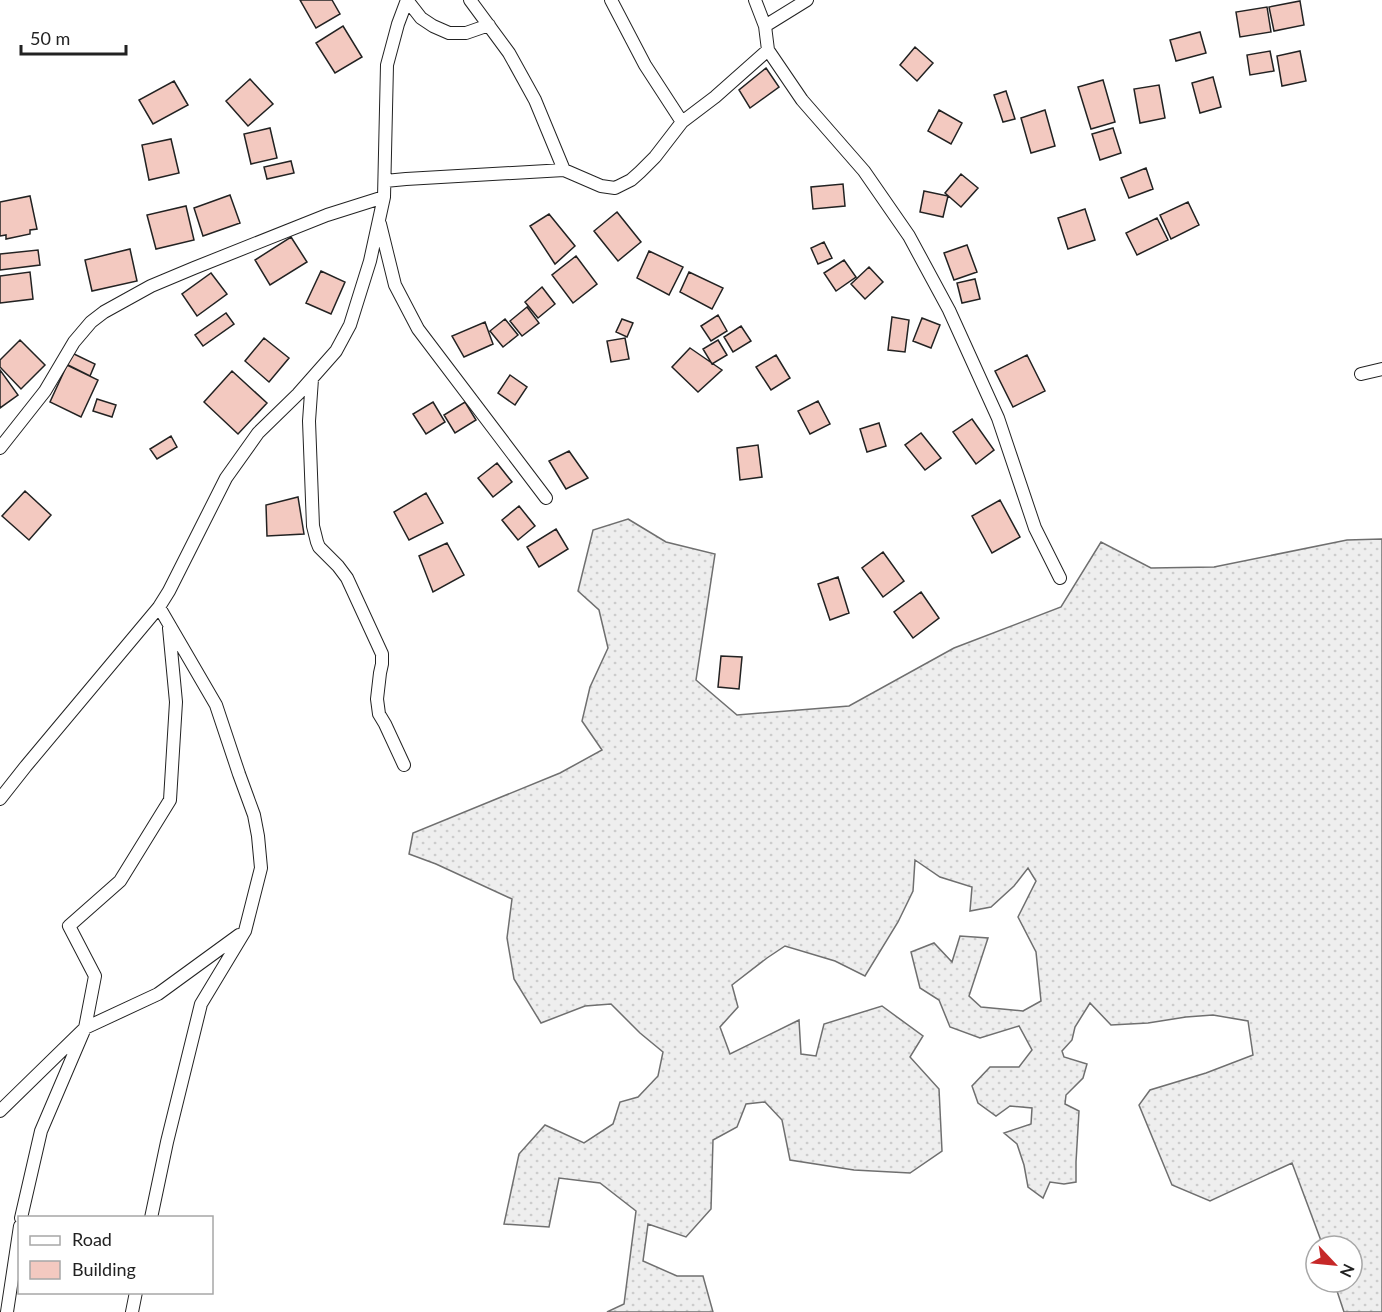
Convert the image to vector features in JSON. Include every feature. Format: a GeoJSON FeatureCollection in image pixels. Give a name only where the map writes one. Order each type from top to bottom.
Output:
{"type":"FeatureCollection","features":[{"type":"Feature","properties":{"kind":"street"},"geometry":{"type":"LineString","coordinates":[[407,0],[421,18],[449,33],[466,33],[489,25]]}},
{"type":"Feature","properties":{"kind":"street"},"geometry":{"type":"LineString","coordinates":[[0,799],[159,607],[226,478],[258,433],[312,379],[336,351],[350,325],[360,295],[384,197],[387,65],[407,0]]}},
{"type":"Feature","properties":{"kind":"street"},"geometry":{"type":"LineString","coordinates":[[470,0],[510,53],[535,100],[564,170]]}},
{"type":"Feature","properties":{"kind":"street"},"geometry":{"type":"LineString","coordinates":[[611,0],[645,65],[682,122]]}},
{"type":"Feature","properties":{"kind":"street"},"geometry":{"type":"LineString","coordinates":[[754,0],[765,26],[768,50],[802,100],[864,171],[909,236],[949,310],[998,418],[1035,528],[1060,578]]}},
{"type":"Feature","properties":{"kind":"street"},"geometry":{"type":"LineString","coordinates":[[765,26],[807,0]]}},
{"type":"Feature","properties":{"kind":"street"},"geometry":{"type":"LineString","coordinates":[[385,181],[564,170],[601,186],[615,188],[631,180],[640,172],[655,157],[682,122],[715,97],[768,50]]}},
{"type":"Feature","properties":{"kind":"street"},"geometry":{"type":"LineString","coordinates":[[0,448],[45,391],[74,342],[91,322],[104,312],[151,286],[194,268],[327,215],[384,197]]}},
{"type":"Feature","properties":{"kind":"street"},"geometry":{"type":"LineString","coordinates":[[379,223],[395,285],[418,329],[546,498]]}},
{"type":"Feature","properties":{"kind":"street"},"geometry":{"type":"LineString","coordinates":[[1361,374],[1382,369]]}},
{"type":"Feature","properties":{"kind":"street"},"geometry":{"type":"LineString","coordinates":[[312,379],[309,421],[313,526],[316,542],[347,578],[382,654],[377,699],[379,714],[404,765]]}},
{"type":"Feature","properties":{"kind":"street"},"geometry":{"type":"LineString","coordinates":[[151,1216],[201,1004],[245,931],[261,868],[254,815],[216,705],[159,607]]}},
{"type":"Feature","properties":{"kind":"street"},"geometry":{"type":"LineString","coordinates":[[21,1216],[41,1131],[85,1028],[94,976],[69,926],[120,880],[170,800],[176,702],[169,623]]}},
{"type":"Feature","properties":{"kind":"street"},"geometry":{"type":"LineString","coordinates":[[0,1111],[85,1028],[158,994],[245,931]]}},
{"type":"Feature","properties":{"kind":"street"},"geometry":{"type":"LineString","coordinates":[[7,1312],[18,1239]]}},
{"type":"Feature","properties":{"kind":"street"},"geometry":{"type":"LineString","coordinates":[[132,1312],[136,1294]]}},
{"type":"Feature","properties":{"kind":"shaded area"},"geometry":{"type":"Polygon","coordinates":[[[628,519],[666,542],[715,554],[696,680],[737,715],[849,706],[954,648],[1061,607],[1101,542],[1151,568],[1214,567],[1347,540],[1382,539],[1382,1312],[1344,1312],[1338,1294],[1364,1294],[1364,1234],[1319,1234],[1292,1163],[1210,1201],[1172,1185],[1139,1105],[1150,1090],[1206,1073],[1253,1055],[1248,1021],[1213,1015],[1111,1025],[1090,1003],[1075,1027],[1072,1040],[1062,1051],[1064,1057],[1087,1064],[1083,1078],[1066,1095],[1065,1104],[1079,1111],[1076,1182],[1064,1184],[1050,1182],[1043,1198],[1028,1187],[1017,1144],[1004,1133],[1031,1124],[1032,1108],[1010,1106],[996,1116],[978,1103],[972,1086],[990,1067],[1019,1067],[1032,1050],[1019,1026],[980,1038],[950,1027],[939,1000],[920,988],[911,952],[934,943],[952,962],[960,936],[988,938],[969,996],[981,1007],[1023,1011],[1041,1001],[1036,952],[1018,917],[1036,881],[1028,868],[1014,886],[991,907],[970,911],[972,887],[940,877],[915,860],[913,891],[898,922],[865,976],[835,961],[785,946],[732,985],[738,1007],[720,1027],[730,1054],[799,1020],[801,1054],[816,1056],[824,1024],[882,1006],[923,1036],[910,1057],[939,1089],[942,1151],[910,1173],[854,1170],[790,1160],[782,1120],[765,1102],[746,1104],[737,1127],[713,1140],[711,1209],[686,1237],[648,1224],[643,1261],[677,1276],[703,1276],[713,1312],[607,1312],[624,1304],[636,1211],[600,1183],[559,1178],[549,1227],[504,1224],[519,1154],[545,1125],[584,1143],[613,1124],[620,1102],[638,1097],[658,1076],[663,1052],[611,1004],[585,1006],[541,1023],[514,979],[507,938],[512,899],[409,854],[413,833],[560,773],[602,750],[582,721],[590,687],[608,648],[599,610],[578,591],[593,530],[628,519]]]}},
{"type":"Feature","properties":{"kind":"building"},"geometry":{"type":"Polygon","coordinates":[[[300,0],[332,0],[340,14],[316,28],[300,0]]]}},
{"type":"Feature","properties":{"kind":"building"},"geometry":{"type":"Polygon","coordinates":[[[1300,1],[1304,25],[1274,31],[1269,7],[1300,1]]]}},
{"type":"Feature","properties":{"kind":"building"},"geometry":{"type":"Polygon","coordinates":[[[1267,7],[1271,32],[1240,37],[1236,12],[1267,7]]]}},
{"type":"Feature","properties":{"kind":"building"},"geometry":{"type":"Polygon","coordinates":[[[343,26],[362,57],[335,73],[316,43],[343,26]]]}},
{"type":"Feature","properties":{"kind":"building"},"geometry":{"type":"Polygon","coordinates":[[[1200,32],[1206,53],[1176,61],[1170,40],[1200,32]]]}},
{"type":"Feature","properties":{"kind":"building"},"geometry":{"type":"Polygon","coordinates":[[[915,47],[933,63],[917,81],[900,65],[915,47]]]}},
{"type":"Feature","properties":{"kind":"building"},"geometry":{"type":"Polygon","coordinates":[[[1270,51],[1274,71],[1250,75],[1247,55],[1270,51]]]}},
{"type":"Feature","properties":{"kind":"building"},"geometry":{"type":"Polygon","coordinates":[[[1300,51],[1306,81],[1282,86],[1277,56],[1300,51]]]}},
{"type":"Feature","properties":{"kind":"building"},"geometry":{"type":"Polygon","coordinates":[[[766,68],[779,87],[750,108],[739,90],[766,68]]]}},
{"type":"Feature","properties":{"kind":"building"},"geometry":{"type":"Polygon","coordinates":[[[1213,77],[1221,107],[1200,113],[1192,83],[1213,77]]]}},
{"type":"Feature","properties":{"kind":"building"},"geometry":{"type":"Polygon","coordinates":[[[250,79],[273,104],[248,126],[226,101],[250,79]]]}},
{"type":"Feature","properties":{"kind":"building"},"geometry":{"type":"Polygon","coordinates":[[[1103,80],[1115,122],[1091,129],[1078,87],[1103,80]]]}},
{"type":"Feature","properties":{"kind":"building"},"geometry":{"type":"Polygon","coordinates":[[[174,81],[188,105],[153,124],[139,100],[174,81]]]}},
{"type":"Feature","properties":{"kind":"building"},"geometry":{"type":"Polygon","coordinates":[[[1159,85],[1165,118],[1140,123],[1134,89],[1159,85]]]}},
{"type":"Feature","properties":{"kind":"building"},"geometry":{"type":"Polygon","coordinates":[[[1006,91],[1015,119],[1003,122],[994,95],[1006,91]]]}},
{"type":"Feature","properties":{"kind":"building"},"geometry":{"type":"Polygon","coordinates":[[[939,110],[962,123],[951,144],[928,131],[939,110]]]}},
{"type":"Feature","properties":{"kind":"building"},"geometry":{"type":"Polygon","coordinates":[[[1045,110],[1055,146],[1031,153],[1021,118],[1045,110]]]}},
{"type":"Feature","properties":{"kind":"building"},"geometry":{"type":"Polygon","coordinates":[[[270,128],[277,158],[251,164],[244,134],[270,128]]]}},
{"type":"Feature","properties":{"kind":"building"},"geometry":{"type":"Polygon","coordinates":[[[1113,128],[1121,153],[1100,160],[1092,134],[1113,128]]]}},
{"type":"Feature","properties":{"kind":"building"},"geometry":{"type":"Polygon","coordinates":[[[171,139],[179,173],[149,180],[142,145],[171,139]]]}},
{"type":"Feature","properties":{"kind":"building"},"geometry":{"type":"Polygon","coordinates":[[[291,161],[294,173],[267,179],[264,167],[291,161]]]}},
{"type":"Feature","properties":{"kind":"building"},"geometry":{"type":"Polygon","coordinates":[[[1146,168],[1153,189],[1129,198],[1121,178],[1146,168]]]}},
{"type":"Feature","properties":{"kind":"building"},"geometry":{"type":"Polygon","coordinates":[[[961,174],[978,188],[961,207],[945,193],[961,174]]]}},
{"type":"Feature","properties":{"kind":"building"},"geometry":{"type":"Polygon","coordinates":[[[843,184],[845,206],[813,209],[811,187],[843,184]]]}},
{"type":"Feature","properties":{"kind":"building"},"geometry":{"type":"Polygon","coordinates":[[[924,191],[948,196],[943,217],[920,212],[924,191]]]}},
{"type":"Feature","properties":{"kind":"building"},"geometry":{"type":"Polygon","coordinates":[[[230,195],[240,223],[203,236],[194,208],[230,195]]]}},
{"type":"Feature","properties":{"kind":"building"},"geometry":{"type":"Polygon","coordinates":[[[30,196],[37,229],[30,230],[30,234],[6,239],[6,235],[0,236],[0,202],[30,196]]]}},
{"type":"Feature","properties":{"kind":"building"},"geometry":{"type":"Polygon","coordinates":[[[1188,202],[1199,225],[1171,239],[1160,215],[1188,202]]]}},
{"type":"Feature","properties":{"kind":"building"},"geometry":{"type":"Polygon","coordinates":[[[186,206],[194,240],[156,249],[147,215],[186,206]]]}},
{"type":"Feature","properties":{"kind":"building"},"geometry":{"type":"Polygon","coordinates":[[[1085,209],[1095,240],[1068,249],[1058,218],[1085,209]]]}},
{"type":"Feature","properties":{"kind":"building"},"geometry":{"type":"Polygon","coordinates":[[[617,212],[641,242],[618,261],[594,231],[617,212]]]}},
{"type":"Feature","properties":{"kind":"building"},"geometry":{"type":"Polygon","coordinates":[[[549,214],[575,246],[555,264],[530,226],[549,214]]]}},
{"type":"Feature","properties":{"kind":"building"},"geometry":{"type":"Polygon","coordinates":[[[1157,218],[1168,240],[1137,255],[1126,233],[1157,218]]]}},
{"type":"Feature","properties":{"kind":"building"},"geometry":{"type":"Polygon","coordinates":[[[291,237],[307,262],[270,285],[255,260],[291,237]]]}},
{"type":"Feature","properties":{"kind":"building"},"geometry":{"type":"Polygon","coordinates":[[[824,242],[832,258],[818,264],[811,248],[824,242]]]}},
{"type":"Feature","properties":{"kind":"building"},"geometry":{"type":"Polygon","coordinates":[[[967,245],[977,272],[954,280],[944,253],[967,245]]]}},
{"type":"Feature","properties":{"kind":"building"},"geometry":{"type":"Polygon","coordinates":[[[130,249],[137,281],[92,291],[85,260],[130,249]]]}},
{"type":"Feature","properties":{"kind":"building"},"geometry":{"type":"Polygon","coordinates":[[[38,250],[40,265],[0,270],[0,254],[38,250]]]}},
{"type":"Feature","properties":{"kind":"building"},"geometry":{"type":"Polygon","coordinates":[[[649,251],[683,267],[669,295],[637,278],[649,251]]]}},
{"type":"Feature","properties":{"kind":"building"},"geometry":{"type":"Polygon","coordinates":[[[576,256],[597,284],[573,303],[552,275],[576,256]]]}},
{"type":"Feature","properties":{"kind":"building"},"geometry":{"type":"Polygon","coordinates":[[[844,260],[856,277],[836,291],[824,273],[844,260]]]}},
{"type":"Feature","properties":{"kind":"building"},"geometry":{"type":"Polygon","coordinates":[[[869,267],[883,282],[865,299],[851,284],[869,267]]]}},
{"type":"Feature","properties":{"kind":"building"},"geometry":{"type":"Polygon","coordinates":[[[321,271],[345,282],[331,314],[306,303],[321,271]]]}},
{"type":"Feature","properties":{"kind":"building"},"geometry":{"type":"Polygon","coordinates":[[[30,272],[33,299],[0,303],[0,276],[30,272]]]}},
{"type":"Feature","properties":{"kind":"building"},"geometry":{"type":"Polygon","coordinates":[[[689,272],[723,288],[712,309],[680,292],[689,272]]]}},
{"type":"Feature","properties":{"kind":"building"},"geometry":{"type":"Polygon","coordinates":[[[211,273],[227,294],[197,316],[182,294],[211,273]]]}},
{"type":"Feature","properties":{"kind":"building"},"geometry":{"type":"Polygon","coordinates":[[[975,279],[980,299],[962,303],[957,283],[975,279]]]}},
{"type":"Feature","properties":{"kind":"building"},"geometry":{"type":"Polygon","coordinates":[[[542,287],[555,304],[538,318],[525,302],[542,287]]]}},
{"type":"Feature","properties":{"kind":"building"},"geometry":{"type":"Polygon","coordinates":[[[527,307],[539,323],[522,336],[510,321],[527,307]]]}},
{"type":"Feature","properties":{"kind":"building"},"geometry":{"type":"Polygon","coordinates":[[[226,313],[234,324],[203,346],[195,335],[226,313]]]}},
{"type":"Feature","properties":{"kind":"building"},"geometry":{"type":"Polygon","coordinates":[[[718,315],[727,331],[711,341],[701,326],[718,315]]]}},
{"type":"Feature","properties":{"kind":"building"},"geometry":{"type":"Polygon","coordinates":[[[892,317],[909,320],[905,352],[888,350],[892,317]]]}},
{"type":"Feature","properties":{"kind":"building"},"geometry":{"type":"Polygon","coordinates":[[[922,318],[940,325],[931,348],[913,341],[922,318]]]}},
{"type":"Feature","properties":{"kind":"building"},"geometry":{"type":"Polygon","coordinates":[[[505,319],[518,335],[503,347],[490,331],[505,319]]]}},
{"type":"Feature","properties":{"kind":"building"},"geometry":{"type":"Polygon","coordinates":[[[622,319],[633,323],[627,337],[616,332],[622,319]]]}},
{"type":"Feature","properties":{"kind":"building"},"geometry":{"type":"Polygon","coordinates":[[[485,322],[493,344],[464,357],[452,336],[485,322]]]}},
{"type":"Feature","properties":{"kind":"building"},"geometry":{"type":"Polygon","coordinates":[[[741,326],[751,341],[733,352],[724,337],[741,326]]]}},
{"type":"Feature","properties":{"kind":"building"},"geometry":{"type":"Polygon","coordinates":[[[264,338],[289,358],[269,382],[245,361],[264,338]]]}},
{"type":"Feature","properties":{"kind":"building"},"geometry":{"type":"Polygon","coordinates":[[[625,338],[629,359],[611,362],[607,341],[625,338]]]}},
{"type":"Feature","properties":{"kind":"building"},"geometry":{"type":"Polygon","coordinates":[[[20,340],[45,365],[21,389],[0,367],[0,360],[20,340]]]}},
{"type":"Feature","properties":{"kind":"building"},"geometry":{"type":"Polygon","coordinates":[[[718,340],[727,355],[712,364],[703,349],[718,340]]]}},
{"type":"Feature","properties":{"kind":"building"},"geometry":{"type":"Polygon","coordinates":[[[690,348],[722,370],[698,392],[672,367],[690,348]]]}},
{"type":"Feature","properties":{"kind":"building"},"geometry":{"type":"Polygon","coordinates":[[[72,353],[95,364],[90,376],[66,364],[72,353]]]}},
{"type":"Feature","properties":{"kind":"building"},"geometry":{"type":"Polygon","coordinates":[[[776,355],[790,378],[771,390],[756,367],[776,355]]]}},
{"type":"Feature","properties":{"kind":"building"},"geometry":{"type":"Polygon","coordinates":[[[1027,355],[1045,391],[1013,407],[995,371],[1027,355]]]}},
{"type":"Feature","properties":{"kind":"building"},"geometry":{"type":"Polygon","coordinates":[[[67,365],[98,380],[81,417],[50,402],[67,365]]]}},
{"type":"Feature","properties":{"kind":"building"},"geometry":{"type":"Polygon","coordinates":[[[0,370],[18,395],[0,408],[0,370]]]}},
{"type":"Feature","properties":{"kind":"building"},"geometry":{"type":"Polygon","coordinates":[[[232,371],[267,403],[238,434],[204,402],[232,371]]]}},
{"type":"Feature","properties":{"kind":"building"},"geometry":{"type":"Polygon","coordinates":[[[510,375],[527,387],[515,405],[498,393],[510,375]]]}},
{"type":"Feature","properties":{"kind":"building"},"geometry":{"type":"Polygon","coordinates":[[[97,399],[116,405],[112,417],[93,411],[97,399]]]}},
{"type":"Feature","properties":{"kind":"building"},"geometry":{"type":"Polygon","coordinates":[[[818,401],[830,424],[810,434],[798,411],[818,401]]]}},
{"type":"Feature","properties":{"kind":"building"},"geometry":{"type":"Polygon","coordinates":[[[433,402],[445,422],[426,434],[413,414],[433,402]]]}},
{"type":"Feature","properties":{"kind":"building"},"geometry":{"type":"Polygon","coordinates":[[[465,402],[476,420],[455,433],[444,415],[465,402]]]}},
{"type":"Feature","properties":{"kind":"building"},"geometry":{"type":"Polygon","coordinates":[[[972,419],[994,450],[976,464],[953,432],[972,419]]]}},
{"type":"Feature","properties":{"kind":"building"},"geometry":{"type":"Polygon","coordinates":[[[879,423],[886,446],[867,452],[860,429],[879,423]]]}},
{"type":"Feature","properties":{"kind":"building"},"geometry":{"type":"Polygon","coordinates":[[[921,433],[941,458],[925,470],[905,445],[921,433]]]}},
{"type":"Feature","properties":{"kind":"building"},"geometry":{"type":"Polygon","coordinates":[[[171,436],[177,447],[157,459],[150,449],[171,436]]]}},
{"type":"Feature","properties":{"kind":"building"},"geometry":{"type":"Polygon","coordinates":[[[758,445],[762,477],[740,480],[737,448],[758,445]]]}},
{"type":"Feature","properties":{"kind":"building"},"geometry":{"type":"Polygon","coordinates":[[[569,451],[588,478],[566,489],[549,461],[569,451]]]}},
{"type":"Feature","properties":{"kind":"building"},"geometry":{"type":"Polygon","coordinates":[[[497,463],[512,482],[493,497],[478,478],[497,463]]]}},
{"type":"Feature","properties":{"kind":"building"},"geometry":{"type":"Polygon","coordinates":[[[25,491],[51,515],[29,540],[2,516],[25,491]]]}},
{"type":"Feature","properties":{"kind":"building"},"geometry":{"type":"Polygon","coordinates":[[[426,493],[443,523],[409,540],[394,512],[426,493]]]}},
{"type":"Feature","properties":{"kind":"building"},"geometry":{"type":"Polygon","coordinates":[[[298,497],[304,534],[267,536],[266,505],[298,497]]]}},
{"type":"Feature","properties":{"kind":"building"},"geometry":{"type":"Polygon","coordinates":[[[1000,500],[1020,537],[992,553],[972,516],[1000,500]]]}},
{"type":"Feature","properties":{"kind":"building"},"geometry":{"type":"Polygon","coordinates":[[[519,506],[535,526],[518,540],[502,520],[519,506]]]}},
{"type":"Feature","properties":{"kind":"building"},"geometry":{"type":"Polygon","coordinates":[[[556,529],[568,549],[539,567],[527,547],[556,529]]]}},
{"type":"Feature","properties":{"kind":"building"},"geometry":{"type":"Polygon","coordinates":[[[447,543],[464,575],[433,592],[419,556],[447,543]]]}},
{"type":"Feature","properties":{"kind":"building"},"geometry":{"type":"Polygon","coordinates":[[[883,552],[904,581],[883,597],[862,568],[883,552]]]}},
{"type":"Feature","properties":{"kind":"building"},"geometry":{"type":"Polygon","coordinates":[[[838,577],[849,613],[830,620],[818,584],[838,577]]]}},
{"type":"Feature","properties":{"kind":"building"},"geometry":{"type":"Polygon","coordinates":[[[921,592],[939,618],[913,638],[894,612],[921,592]]]}},
{"type":"Feature","properties":{"kind":"building"},"geometry":{"type":"Polygon","coordinates":[[[721,656],[742,657],[739,689],[718,687],[721,656]]]}}]}
